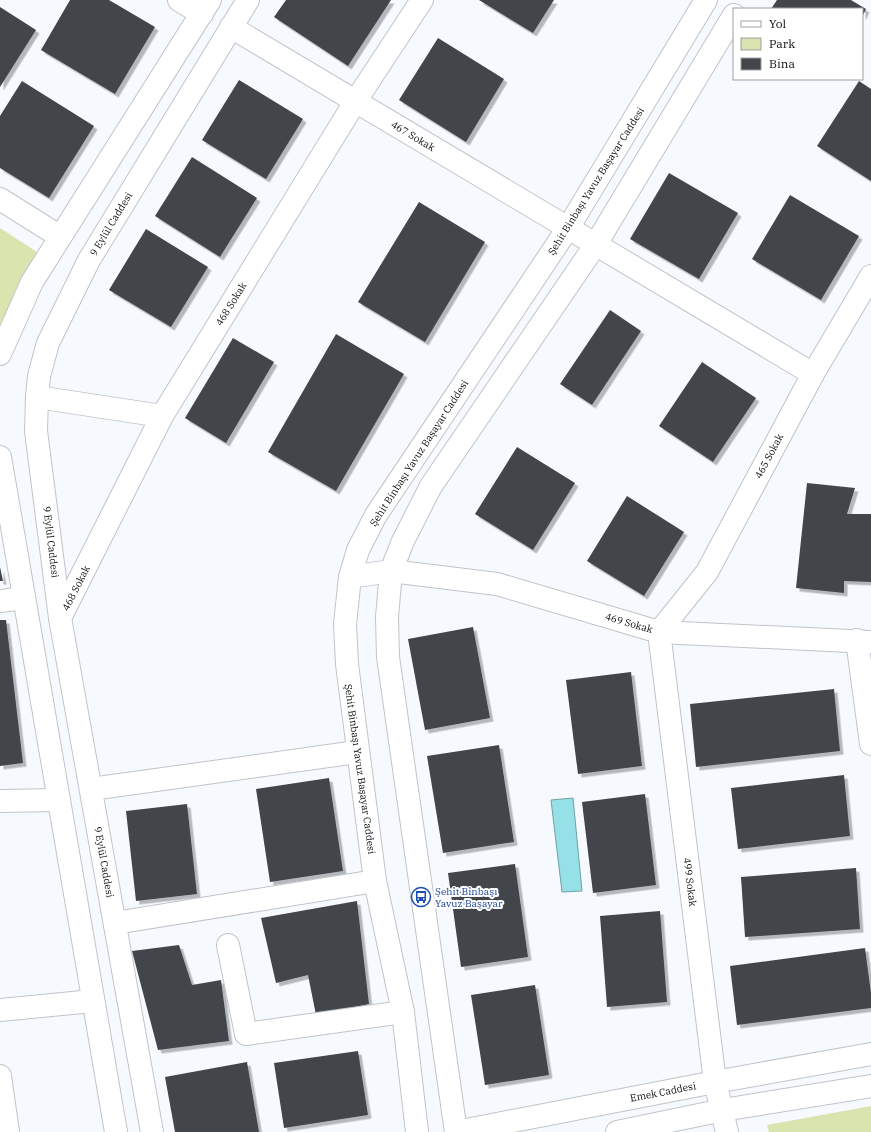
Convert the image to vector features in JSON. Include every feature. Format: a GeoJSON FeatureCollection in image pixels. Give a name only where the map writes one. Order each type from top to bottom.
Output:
{"type":"FeatureCollection","features":[{"type":"Feature","properties":{"kind":"street"},"geometry":{"type":"LineString","coordinates":[[0,354],[32,282],[59,236],[206,7],[179,0]]}},
{"type":"Feature","properties":{"kind":"street","name":"9 Eylül Caddesi"},"geometry":{"type":"LineString","coordinates":[[152,1132],[60,618],[36,431],[37,397],[39,376],[48,343],[89,260],[248,0]]}},
{"type":"Feature","properties":{"kind":"street","name":"468 Sokak"},"geometry":{"type":"LineString","coordinates":[[60,618],[162,416],[355,102],[422,0]]}},
{"type":"Feature","properties":{"kind":"street","name":"Şehit Binbaşı Yavuz Başayar Caddesi"},"geometry":{"type":"LineString","coordinates":[[417,1132],[403,1012],[375,881],[357,752],[347,664],[345,624],[350,577],[358,550],[376,515],[568,228],[706,0]]}},
{"type":"Feature","properties":{"kind":"street"},"geometry":{"type":"LineString","coordinates":[[456,1132],[388,657],[387,617],[391,571],[403,541],[431,486],[596,244],[733,17]]}},
{"type":"Feature","properties":{"kind":"street","name":"467 Sokak"},"geometry":{"type":"LineString","coordinates":[[231,27],[813,374]]}},
{"type":"Feature","properties":{"kind":"street"},"geometry":{"type":"LineString","coordinates":[[0,199],[59,236]]}},
{"type":"Feature","properties":{"kind":"street","name":"465 Sokak"},"geometry":{"type":"LineString","coordinates":[[659,632],[707,572],[813,374],[871,276]]}},
{"type":"Feature","properties":{"kind":"street"},"geometry":{"type":"LineString","coordinates":[[37,397],[162,416]]}},
{"type":"Feature","properties":{"kind":"street"},"geometry":{"type":"LineString","coordinates":[[0,457],[116,1132]]}},
{"type":"Feature","properties":{"kind":"street","name":"469 Sokak"},"geometry":{"type":"LineString","coordinates":[[350,577],[391,571],[497,584],[659,632],[864,641]]}},
{"type":"Feature","properties":{"kind":"street"},"geometry":{"type":"LineString","coordinates":[[0,601],[24,598]]}},
{"type":"Feature","properties":{"kind":"street","name":"499 Sokak"},"geometry":{"type":"LineString","coordinates":[[659,632],[715,1082],[723,1110],[727,1132]]}},
{"type":"Feature","properties":{"kind":"street"},"geometry":{"type":"LineString","coordinates":[[864,641],[871,744]]}},
{"type":"Feature","properties":{"kind":"street"},"geometry":{"type":"LineString","coordinates":[[91,789],[357,752]]}},
{"type":"Feature","properties":{"kind":"street"},"geometry":{"type":"LineString","coordinates":[[0,801],[59,800]]}},
{"type":"Feature","properties":{"kind":"street"},"geometry":{"type":"LineString","coordinates":[[115,923],[375,881]]}},
{"type":"Feature","properties":{"kind":"street"},"geometry":{"type":"LineString","coordinates":[[228,945],[246,1034],[403,1012]]}},
{"type":"Feature","properties":{"kind":"street"},"geometry":{"type":"LineString","coordinates":[[0,1010],[93,1001]]}},
{"type":"Feature","properties":{"kind":"street","name":"Emek Caddesi"},"geometry":{"type":"LineString","coordinates":[[456,1132],[715,1082],[871,1054]]}},
{"type":"Feature","properties":{"kind":"street"},"geometry":{"type":"LineString","coordinates":[[0,1076],[8,1132]]}},
{"type":"Feature","properties":{"kind":"street"},"geometry":{"type":"LineString","coordinates":[[617,1132],[723,1110],[871,1086]]}},
{"type":"Feature","properties":{"kind":"green space"},"geometry":{"type":"Polygon","coordinates":[[[0,228],[37,252],[0,324],[0,228]]]}},
{"type":"Feature","properties":{"kind":"green space"},"geometry":{"type":"Polygon","coordinates":[[[871,1106],[871,1132],[769,1132],[767,1125],[871,1106]]]}},
{"type":"Feature","properties":{"kind":"water"},"geometry":{"type":"Polygon","coordinates":[[[573,798],[582,891],[562,892],[551,800],[573,798]]]}},
{"type":"Feature","properties":{"kind":"building"},"geometry":{"type":"Polygon","coordinates":[[[70,0],[109,0],[155,27],[115,94],[41,50],[70,0]]]}},
{"type":"Feature","properties":{"kind":"building"},"geometry":{"type":"Polygon","coordinates":[[[286,0],[391,0],[348,66],[274,17],[286,0]]]}},
{"type":"Feature","properties":{"kind":"building"},"geometry":{"type":"Polygon","coordinates":[[[479,0],[554,0],[533,33],[479,0]]]}},
{"type":"Feature","properties":{"kind":"building"},"geometry":{"type":"Polygon","coordinates":[[[777,0],[851,0],[866,9],[863,15],[863,8],[772,8],[777,0]]]}},
{"type":"Feature","properties":{"kind":"building"},"geometry":{"type":"Polygon","coordinates":[[[0,7],[36,30],[0,87],[0,7]]]}},
{"type":"Feature","properties":{"kind":"building"},"geometry":{"type":"Polygon","coordinates":[[[438,38],[504,79],[466,142],[399,100],[438,38]]]}},
{"type":"Feature","properties":{"kind":"building"},"geometry":{"type":"Polygon","coordinates":[[[239,80],[303,119],[266,179],[202,140],[239,80]]]}},
{"type":"Feature","properties":{"kind":"building"},"geometry":{"type":"Polygon","coordinates":[[[22,81],[94,126],[49,198],[0,168],[0,116],[22,81]]]}},
{"type":"Feature","properties":{"kind":"building"},"geometry":{"type":"Polygon","coordinates":[[[859,81],[871,89],[871,181],[817,146],[859,81]]]}},
{"type":"Feature","properties":{"kind":"building"},"geometry":{"type":"Polygon","coordinates":[[[192,157],[257,198],[220,257],[155,216],[192,157]]]}},
{"type":"Feature","properties":{"kind":"building"},"geometry":{"type":"Polygon","coordinates":[[[669,173],[738,213],[699,279],[630,239],[669,173]]]}},
{"type":"Feature","properties":{"kind":"building"},"geometry":{"type":"Polygon","coordinates":[[[790,195],[859,236],[821,300],[752,259],[790,195]]]}},
{"type":"Feature","properties":{"kind":"building"},"geometry":{"type":"Polygon","coordinates":[[[419,202],[485,242],[425,342],[358,302],[419,202]]]}},
{"type":"Feature","properties":{"kind":"building"},"geometry":{"type":"Polygon","coordinates":[[[146,229],[208,267],[171,327],[109,290],[146,229]]]}},
{"type":"Feature","properties":{"kind":"building"},"geometry":{"type":"Polygon","coordinates":[[[610,310],[641,331],[592,405],[560,384],[610,310]]]}},
{"type":"Feature","properties":{"kind":"building"},"geometry":{"type":"Polygon","coordinates":[[[336,334],[404,374],[336,491],[268,452],[336,334]]]}},
{"type":"Feature","properties":{"kind":"building"},"geometry":{"type":"Polygon","coordinates":[[[233,338],[274,362],[226,443],[185,418],[233,338]]]}},
{"type":"Feature","properties":{"kind":"building"},"geometry":{"type":"Polygon","coordinates":[[[702,362],[756,398],[713,462],[659,426],[702,362]]]}},
{"type":"Feature","properties":{"kind":"building"},"geometry":{"type":"Polygon","coordinates":[[[517,447],[575,483],[533,550],[475,514],[517,447]]]}},
{"type":"Feature","properties":{"kind":"building"},"geometry":{"type":"Polygon","coordinates":[[[807,483],[855,488],[847,514],[871,514],[871,582],[844,581],[844,593],[796,588],[807,483]]]}},
{"type":"Feature","properties":{"kind":"building"},"geometry":{"type":"Polygon","coordinates":[[[627,496],[684,532],[644,596],[587,561],[627,496]]]}},
{"type":"Feature","properties":{"kind":"building"},"geometry":{"type":"Polygon","coordinates":[[[0,567],[3,581],[0,581],[0,567]]]}},
{"type":"Feature","properties":{"kind":"building"},"geometry":{"type":"Polygon","coordinates":[[[0,620],[6,620],[23,763],[0,766],[0,620]]]}},
{"type":"Feature","properties":{"kind":"building"},"geometry":{"type":"Polygon","coordinates":[[[473,627],[490,718],[425,730],[408,639],[473,627]]]}},
{"type":"Feature","properties":{"kind":"building"},"geometry":{"type":"Polygon","coordinates":[[[631,672],[642,766],[578,774],[566,680],[631,672]]]}},
{"type":"Feature","properties":{"kind":"building"},"geometry":{"type":"Polygon","coordinates":[[[834,689],[840,751],[696,767],[690,704],[834,689]]]}},
{"type":"Feature","properties":{"kind":"building"},"geometry":{"type":"Polygon","coordinates":[[[499,745],[514,842],[443,853],[427,756],[499,745]]]}},
{"type":"Feature","properties":{"kind":"building"},"geometry":{"type":"Polygon","coordinates":[[[844,775],[850,836],[738,849],[731,788],[844,775]]]}},
{"type":"Feature","properties":{"kind":"building"},"geometry":{"type":"Polygon","coordinates":[[[329,778],[343,871],[270,882],[256,789],[329,778]]]}},
{"type":"Feature","properties":{"kind":"building"},"geometry":{"type":"Polygon","coordinates":[[[645,794],[656,885],[593,893],[582,802],[645,794]]]}},
{"type":"Feature","properties":{"kind":"building"},"geometry":{"type":"Polygon","coordinates":[[[187,804],[197,894],[136,901],[126,811],[187,804]]]}},
{"type":"Feature","properties":{"kind":"building"},"geometry":{"type":"Polygon","coordinates":[[[515,864],[528,957],[461,967],[448,873],[515,864]]]}},
{"type":"Feature","properties":{"kind":"building"},"geometry":{"type":"Polygon","coordinates":[[[856,868],[860,929],[745,937],[741,877],[856,868]]]}},
{"type":"Feature","properties":{"kind":"building"},"geometry":{"type":"Polygon","coordinates":[[[357,901],[369,1004],[316,1015],[308,975],[276,983],[261,918],[357,901]]]}},
{"type":"Feature","properties":{"kind":"building"},"geometry":{"type":"Polygon","coordinates":[[[660,911],[667,1002],[607,1007],[600,916],[660,911]]]}},
{"type":"Feature","properties":{"kind":"building"},"geometry":{"type":"Polygon","coordinates":[[[179,945],[192,985],[221,980],[229,1041],[158,1050],[132,951],[179,945]]]}},
{"type":"Feature","properties":{"kind":"building"},"geometry":{"type":"Polygon","coordinates":[[[865,948],[871,993],[871,1008],[737,1025],[730,966],[865,948]]]}},
{"type":"Feature","properties":{"kind":"building"},"geometry":{"type":"Polygon","coordinates":[[[535,985],[549,1075],[485,1085],[471,995],[535,985]]]}},
{"type":"Feature","properties":{"kind":"building"},"geometry":{"type":"Polygon","coordinates":[[[358,1051],[368,1115],[284,1128],[274,1063],[358,1051]]]}},
{"type":"Feature","properties":{"kind":"building"},"geometry":{"type":"Polygon","coordinates":[[[247,1062],[259,1132],[175,1132],[165,1077],[247,1062]]]}},
{"type":"Feature","properties":{"kind":"place","name":"Şehit Binbaşı Yavuz Başayar"},"geometry":{"type":"Point","coordinates":[421,897]}}]}
